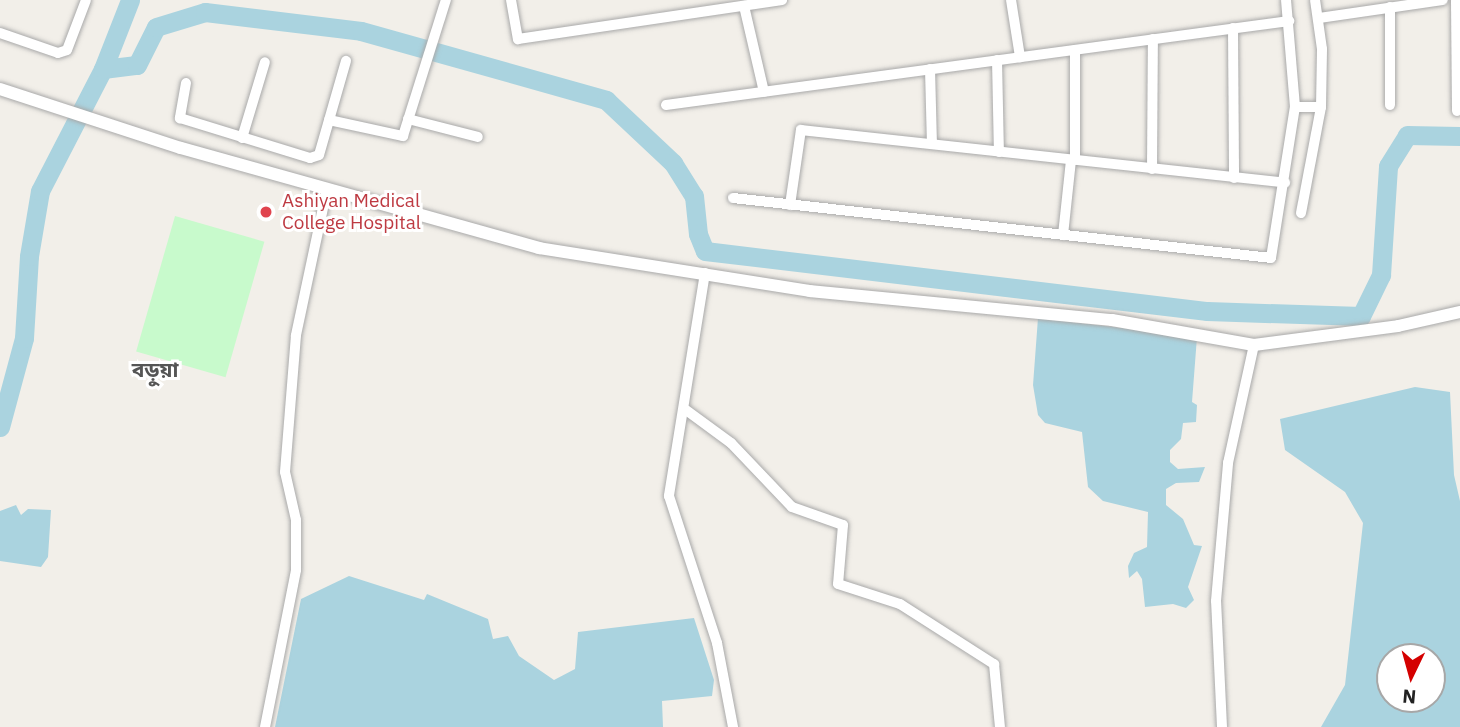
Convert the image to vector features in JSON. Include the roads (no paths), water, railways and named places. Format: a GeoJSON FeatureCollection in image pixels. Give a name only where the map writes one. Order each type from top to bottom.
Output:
{"type":"FeatureCollection","features":[{"type":"Feature","properties":{"kind":"street"},"geometry":{"type":"LineString","coordinates":[[0,33],[58,53],[67,50],[86,0]]}},
{"type":"Feature","properties":{"kind":"street"},"geometry":{"type":"LineString","coordinates":[[329,120],[403,136],[446,0]]}},
{"type":"Feature","properties":{"kind":"street"},"geometry":{"type":"LineString","coordinates":[[511,0],[518,39],[782,0]]}},
{"type":"Feature","properties":{"kind":"street"},"geometry":{"type":"LineString","coordinates":[[1011,0],[1020,57]]}},
{"type":"Feature","properties":{"kind":"street"},"geometry":{"type":"LineString","coordinates":[[733,198],[1271,258],[1295,107],[1286,0]]}},
{"type":"Feature","properties":{"kind":"street"},"geometry":{"type":"LineString","coordinates":[[1301,213],[1321,107],[1319,18],[1315,0]]}},
{"type":"Feature","properties":{"kind":"street"},"geometry":{"type":"LineString","coordinates":[[1319,18],[1443,0]]}},
{"type":"Feature","properties":{"kind":"street"},"geometry":{"type":"LineString","coordinates":[[1456,0],[1457,111]]}},
{"type":"Feature","properties":{"kind":"street"},"geometry":{"type":"LineString","coordinates":[[744,6],[764,92]]}},
{"type":"Feature","properties":{"kind":"street"},"geometry":{"type":"LineString","coordinates":[[1390,105],[1391,8]]}},
{"type":"Feature","properties":{"kind":"street"},"geometry":{"type":"LineString","coordinates":[[666,105],[1289,21]]}},
{"type":"Feature","properties":{"kind":"street"},"geometry":{"type":"LineString","coordinates":[[1233,28],[1234,178]]}},
{"type":"Feature","properties":{"kind":"street"},"geometry":{"type":"LineString","coordinates":[[1152,169],[1153,39]]}},
{"type":"Feature","properties":{"kind":"street"},"geometry":{"type":"LineString","coordinates":[[1063,236],[1073,160],[1075,50]]}},
{"type":"Feature","properties":{"kind":"street"},"geometry":{"type":"LineString","coordinates":[[186,83],[180,118],[316,158],[346,61]]}},
{"type":"Feature","properties":{"kind":"street"},"geometry":{"type":"LineString","coordinates":[[997,61],[999,152]]}},
{"type":"Feature","properties":{"kind":"street"},"geometry":{"type":"LineString","coordinates":[[242,138],[265,62]]}},
{"type":"Feature","properties":{"kind":"street"},"geometry":{"type":"LineString","coordinates":[[930,69],[932,144]]}},
{"type":"Feature","properties":{"kind":"street"},"geometry":{"type":"LineString","coordinates":[[5,90],[130,132],[539,248],[810,291],[1112,320],[1254,345],[1398,326],[1460,313]]}},
{"type":"Feature","properties":{"kind":"street"},"geometry":{"type":"LineString","coordinates":[[1295,107],[1321,107]]}},
{"type":"Feature","properties":{"kind":"street"},"geometry":{"type":"LineString","coordinates":[[408,119],[478,137]]}},
{"type":"Feature","properties":{"kind":"street"},"geometry":{"type":"LineString","coordinates":[[790,205],[801,130],[1285,183]]}},
{"type":"Feature","properties":{"kind":"street"},"geometry":{"type":"LineString","coordinates":[[265,727],[296,570],[296,520],[285,472],[296,335],[327,189]]}},
{"type":"Feature","properties":{"kind":"street"},"geometry":{"type":"LineString","coordinates":[[705,273],[686,410],[673,452],[669,496],[717,643],[733,727]]}},
{"type":"Feature","properties":{"kind":"street"},"geometry":{"type":"LineString","coordinates":[[1222,727],[1219,574],[1228,463],[1254,345]]}},
{"type":"Feature","properties":{"kind":"street"},"geometry":{"type":"LineString","coordinates":[[686,410],[731,443],[792,507],[843,524],[838,584],[900,604],[994,664],[1000,727]]}},
{"type":"Feature","properties":{"kind":"water"},"geometry":{"type":"Polygon","coordinates":[[[1038,318],[1197,337],[1192,402],[1197,405],[1196,422],[1183,423],[1181,439],[1170,450],[1170,462],[1178,469],[1205,467],[1199,482],[1176,483],[1166,489],[1166,505],[1183,519],[1194,545],[1202,546],[1188,587],[1194,600],[1186,608],[1173,604],[1145,607],[1142,579],[1137,571],[1129,578],[1128,566],[1134,553],[1147,547],[1148,512],[1103,501],[1088,487],[1082,432],[1045,423],[1038,415],[1033,385],[1038,318]]]}},
{"type":"Feature","properties":{"kind":"water"},"geometry":{"type":"Polygon","coordinates":[[[1415,387],[1450,392],[1454,475],[1460,501],[1460,727],[1321,727],[1345,685],[1363,523],[1345,492],[1285,450],[1280,419],[1415,387]]]}},
{"type":"Feature","properties":{"kind":"water"},"geometry":{"type":"Polygon","coordinates":[[[16,505],[21,515],[28,509],[51,510],[48,557],[41,567],[0,561],[0,511],[16,505]]]}},
{"type":"Feature","properties":{"kind":"water"},"geometry":{"type":"Polygon","coordinates":[[[349,576],[424,600],[427,594],[488,619],[493,639],[508,636],[519,656],[554,680],[575,669],[578,632],[694,618],[714,680],[712,696],[662,701],[663,727],[275,727],[301,599],[349,576]]]}},
{"type":"Feature","properties":{"kind":"waterway"},"geometry":{"type":"LineString","coordinates":[[0,427],[24,338],[29,256],[40,191],[103,69],[130,0]]}},
{"type":"Feature","properties":{"kind":"waterway"},"geometry":{"type":"LineString","coordinates":[[103,69],[137,65],[156,27],[205,12],[361,31],[606,100],[673,163],[694,196],[698,234],[705,251],[1207,311],[1361,316],[1381,275],[1388,166],[1407,135],[1460,136]]}},
{"type":"Feature","properties":{"kind":"place","name":"Ashiyan Medical College Hospital"},"geometry":{"type":"Point","coordinates":[266,212]}},
{"type":"Feature","properties":{"kind":"district","name":"বড়ুয়া"},"geometry":{"type":"Point","coordinates":[155,369]}}]}
